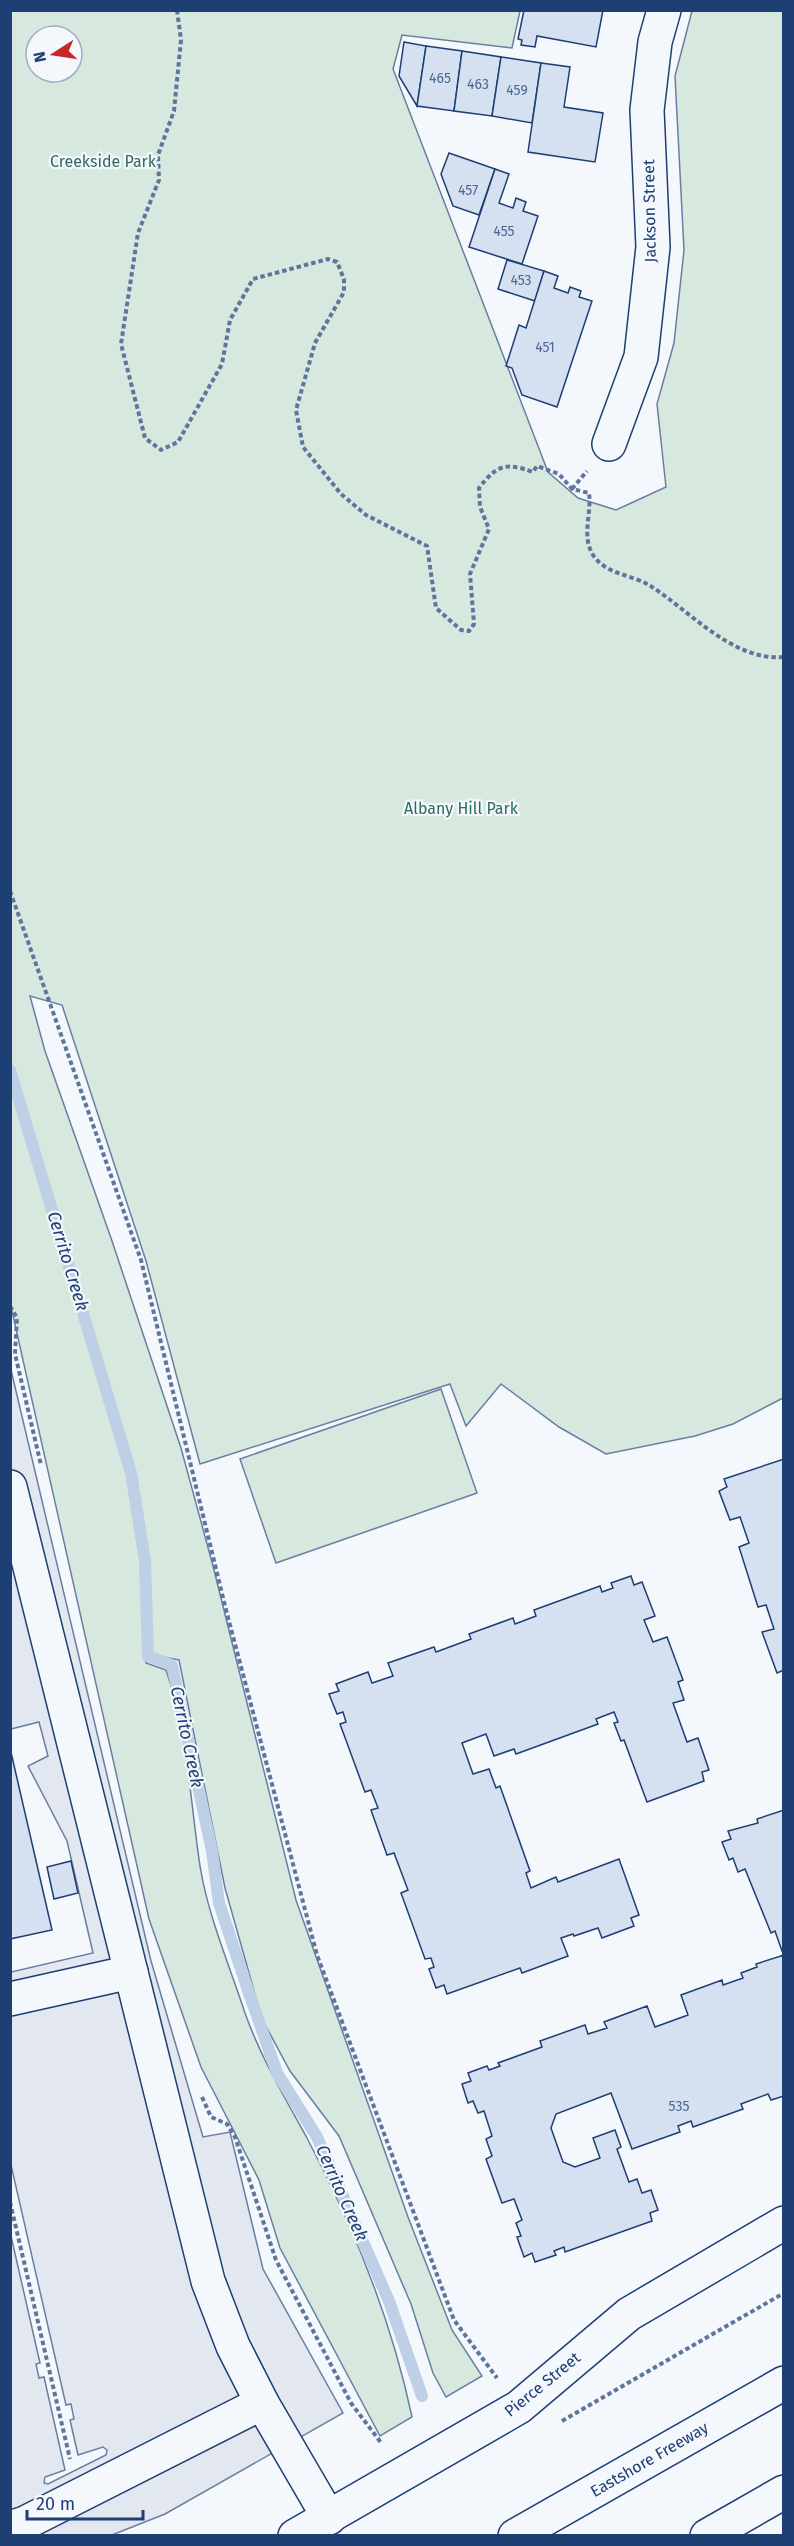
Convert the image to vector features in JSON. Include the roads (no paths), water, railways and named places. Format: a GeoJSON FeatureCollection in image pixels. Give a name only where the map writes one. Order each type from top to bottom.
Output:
{"type":"FeatureCollection","features":[{"type":"Feature","properties":{"kind":"main road","name":"Jackson Street"},"geometry":{"type":"LineString","coordinates":[[609,444],[641,357],[652,247],[647,111],[655,42],[664,10]]}},
{"type":"Feature","properties":{"kind":"main road"},"geometry":{"type":"LineString","coordinates":[[10,1487],[208,2281],[233,2346],[262,2403],[329,2518]]}},
{"type":"Feature","properties":{"kind":"main road"},"geometry":{"type":"LineString","coordinates":[[10,1999],[131,1972]]}},
{"type":"Feature","properties":{"kind":"main road","name":"Pierce Street"},"geometry":{"type":"LineString","coordinates":[[295,2535],[329,2518],[519,2407],[629,2314],[783,2223]]}},
{"type":"Feature","properties":{"kind":"main road","name":"Eastshore Freeway"},"geometry":{"type":"LineString","coordinates":[[515,2535],[783,2384]]}},
{"type":"Feature","properties":{"kind":"main road"},"geometry":{"type":"LineString","coordinates":[[10,2528],[82,2495],[262,2403]]}},
{"type":"Feature","properties":{"kind":"main road"},"geometry":{"type":"LineString","coordinates":[[707,2535],[783,2492]]}},
{"type":"Feature","properties":{"kind":"waterway","name":"Cerrito Creek"},"geometry":{"type":"LineString","coordinates":[[10,1070],[131,1473],[145,1561],[148,1656],[172,1665],[212,1851],[219,1903],[277,2073],[317,2137],[389,2301],[422,2396]]}},
{"type":"Feature","properties":{"kind":"park label","name":"Creekside Park"},"geometry":{"type":"Point","coordinates":[103,161]}},
{"type":"Feature","properties":{"kind":"park label","name":"Albany Hill Park"},"geometry":{"type":"Point","coordinates":[461,808]}}]}
